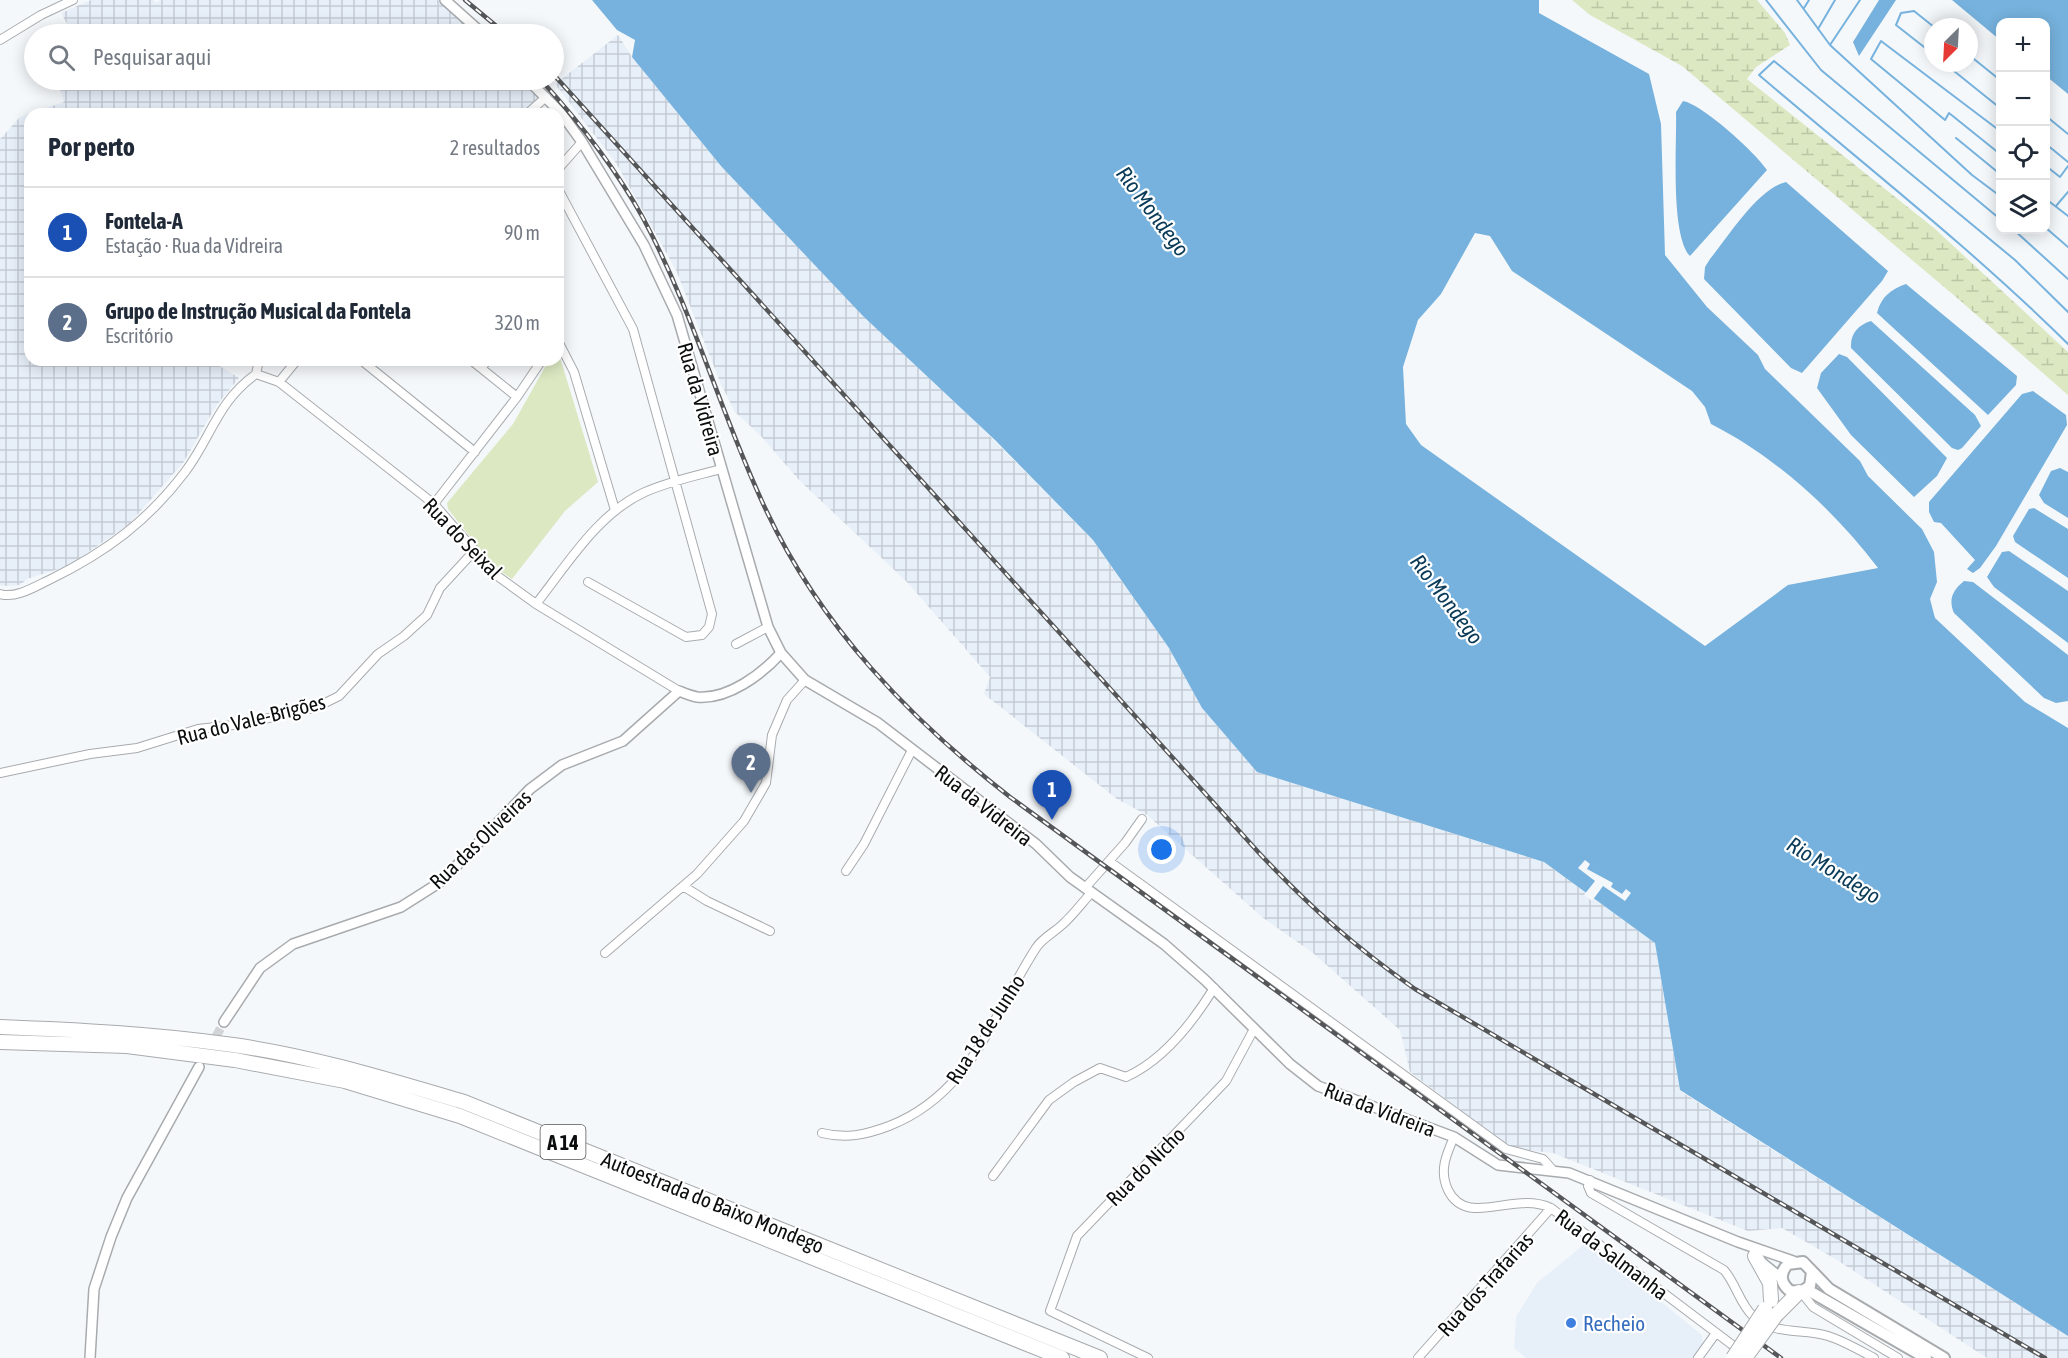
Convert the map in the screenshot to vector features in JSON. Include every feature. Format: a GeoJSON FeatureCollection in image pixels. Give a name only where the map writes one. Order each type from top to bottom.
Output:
{"type":"FeatureCollection","features":[{"type":"Feature","properties":{"kind":"highway","name":"Autoestrada do Baixo Mondego"},"geometry":{"type":"LineString","coordinates":[[0,1027],[131,1032],[236,1045],[360,1071],[464,1102],[1100,1358]]}},
{"type":"Feature","properties":{"kind":"highway","name":"Autoestrada do Baixo Mondego"},"geometry":{"type":"LineString","coordinates":[[0,1042],[127,1046],[235,1059],[345,1081],[460,1116],[1062,1358]]}},
{"type":"Feature","properties":{"kind":"highway"},"geometry":{"type":"LineString","coordinates":[[1755,1256],[1770,1283],[1771,1308]]}},
{"type":"Feature","properties":{"kind":"highway"},"geometry":{"type":"LineString","coordinates":[[1745,1358],[1771,1308],[1782,1279]]}},
{"type":"Feature","properties":{"kind":"highway"},"geometry":{"type":"LineString","coordinates":[[1733,1358],[1771,1308],[1802,1291]]}},
{"type":"Feature","properties":{"kind":"main road"},"geometry":{"type":"LineString","coordinates":[[1926,1358],[1802,1291],[1790,1291],[1782,1279],[1784,1268],[1793,1262],[1803,1262],[1829,1288],[1944,1358]]}},
{"type":"Feature","properties":{"kind":"main road"},"geometry":{"type":"LineString","coordinates":[[1802,1291],[1812,1282],[1812,1272]]}},
{"type":"Feature","properties":{"kind":"street"},"geometry":{"type":"LineString","coordinates":[[27,24],[73,0]]}},
{"type":"Feature","properties":{"kind":"street"},"geometry":{"type":"LineString","coordinates":[[445,0],[472,24]]}},
{"type":"Feature","properties":{"kind":"street"},"geometry":{"type":"LineString","coordinates":[[0,40],[24,26]]}},
{"type":"Feature","properties":{"kind":"street","name":"Rua da Vidreira"},"geometry":{"type":"LineString","coordinates":[[539,90],[555,108]]}},
{"type":"Feature","properties":{"kind":"street"},"geometry":{"type":"LineString","coordinates":[[534,108],[546,97]]}},
{"type":"Feature","properties":{"kind":"street","name":"Rua da Vidreira"},"geometry":{"type":"LineString","coordinates":[[564,120],[582,142],[644,245],[677,315],[768,627],[781,653],[805,680],[879,723],[1036,844],[1088,891],[1164,944],[1214,988],[1290,1064],[1317,1086],[1454,1137],[1506,1167],[1552,1169],[1590,1180],[1738,1242]]}},
{"type":"Feature","properties":{"kind":"street"},"geometry":{"type":"LineString","coordinates":[[564,162],[582,142]]}},
{"type":"Feature","properties":{"kind":"street"},"geometry":{"type":"LineString","coordinates":[[564,200],[633,329],[712,614],[707,630],[694,637],[682,636],[588,582]]}},
{"type":"Feature","properties":{"kind":"street"},"geometry":{"type":"LineString","coordinates":[[564,353],[574,372],[615,510]]}},
{"type":"Feature","properties":{"kind":"street"},"geometry":{"type":"LineString","coordinates":[[0,604],[9,597],[73,568],[114,544],[153,510],[186,471],[223,405],[256,374],[258,366]]}},
{"type":"Feature","properties":{"kind":"street"},"geometry":{"type":"LineString","coordinates":[[279,382],[292,366]]}},
{"type":"Feature","properties":{"kind":"street"},"geometry":{"type":"LineString","coordinates":[[368,366],[475,452]]}},
{"type":"Feature","properties":{"kind":"street"},"geometry":{"type":"LineString","coordinates":[[479,366],[517,397]]}},
{"type":"Feature","properties":{"kind":"street"},"geometry":{"type":"LineString","coordinates":[[434,504],[517,397],[538,366]]}},
{"type":"Feature","properties":{"kind":"street","name":"Rua do Seixal"},"geometry":{"type":"LineString","coordinates":[[256,374],[279,382],[434,504],[496,574],[536,604],[679,691]]}},
{"type":"Feature","properties":{"kind":"street"},"geometry":{"type":"LineString","coordinates":[[536,604],[579,549],[615,510],[643,493],[674,481],[721,469]]}},
{"type":"Feature","properties":{"kind":"street","name":"Rua do Vale-Brigões"},"geometry":{"type":"LineString","coordinates":[[0,773],[90,754],[137,748],[198,729],[242,724],[317,707],[339,696],[378,654],[404,636],[426,615],[440,588],[475,550]]}},
{"type":"Feature","properties":{"kind":"street"},"geometry":{"type":"LineString","coordinates":[[0,594],[9,597]]}},
{"type":"Feature","properties":{"kind":"street"},"geometry":{"type":"LineString","coordinates":[[736,644],[768,627]]}},
{"type":"Feature","properties":{"kind":"street"},"geometry":{"type":"LineString","coordinates":[[679,691],[698,697],[724,693],[760,672],[781,653]]}},
{"type":"Feature","properties":{"kind":"street"},"geometry":{"type":"LineString","coordinates":[[605,953],[683,886],[725,844],[761,795],[771,755],[772,735],[787,700],[805,680]]}},
{"type":"Feature","properties":{"kind":"street","name":"Rua das Oliveiras"},"geometry":{"type":"LineString","coordinates":[[224,1022],[260,968],[293,944],[401,907],[442,881],[530,789],[562,765],[623,741],[679,691]]}},
{"type":"Feature","properties":{"kind":"street"},"geometry":{"type":"LineString","coordinates":[[846,871],[864,844],[912,750]]}},
{"type":"Feature","properties":{"kind":"street","name":"Rua 18 de Junho"},"geometry":{"type":"LineString","coordinates":[[822,1132],[840,1137],[877,1130],[925,1109],[940,1096],[964,1069],[997,1019],[1038,945],[1064,923],[1142,819]]}},
{"type":"Feature","properties":{"kind":"street"},"geometry":{"type":"LineString","coordinates":[[1109,861],[1506,1149],[1543,1160],[1552,1169]]}},
{"type":"Feature","properties":{"kind":"street"},"geometry":{"type":"LineString","coordinates":[[683,886],[707,901],[770,931]]}},
{"type":"Feature","properties":{"kind":"street"},"geometry":{"type":"LineString","coordinates":[[993,1176],[1049,1100],[1101,1068],[1126,1077],[1142,1070],[1197,1016],[1214,988]]}},
{"type":"Feature","properties":{"kind":"street","name":"Rua do Nicho"},"geometry":{"type":"LineString","coordinates":[[1148,1358],[1050,1311],[1077,1236],[1226,1081],[1254,1029]]}},
{"type":"Feature","properties":{"kind":"street"},"geometry":{"type":"LineString","coordinates":[[90,1358],[94,1289],[111,1237],[127,1198],[199,1067]]}},
{"type":"Feature","properties":{"kind":"street","name":"Rua da Salmanha"},"geometry":{"type":"LineString","coordinates":[[1454,1137],[1445,1157],[1443,1178],[1451,1196],[1457,1202],[1465,1207],[1482,1209],[1531,1201],[1551,1208],[1750,1358]]}},
{"type":"Feature","properties":{"kind":"street"},"geometry":{"type":"LineString","coordinates":[[1590,1180],[1588,1186],[1591,1193],[1724,1270],[1732,1280],[1747,1310],[1761,1323],[1780,1331],[1826,1336],[1874,1358]]}},
{"type":"Feature","properties":{"kind":"street","name":"Rua dos Trafarias"},"geometry":{"type":"LineString","coordinates":[[1418,1358],[1551,1208]]}},
{"type":"Feature","properties":{"kind":"street"},"geometry":{"type":"LineString","coordinates":[[1738,1242],[1782,1279]]}},
{"type":"Feature","properties":{"kind":"street"},"geometry":{"type":"LineString","coordinates":[[1738,1242],[1793,1262]]}},
{"type":"Feature","properties":{"kind":"street"},"geometry":{"type":"LineString","coordinates":[[1802,1291],[1813,1307],[1898,1358]]}},
{"type":"Feature","properties":{"kind":"street"},"geometry":{"type":"LineString","coordinates":[[1698,1358],[1716,1333]]}},
{"type":"Feature","properties":{"kind":"shaded area"},"geometry":{"type":"Polygon","coordinates":[[[91,0],[154,0],[156,3],[161,0],[438,0],[463,24],[67,24],[61,13],[91,0]]]}},
{"type":"Feature","properties":{"kind":"shaded area"},"geometry":{"type":"Polygon","coordinates":[[[618,35],[632,57],[721,166],[1093,540],[1169,648],[1202,708],[1257,772],[1544,862],[1655,943],[1680,1091],[2068,1336],[2068,1358],[1987,1358],[1837,1260],[1782,1228],[1748,1231],[1553,1153],[1513,1149],[1410,1072],[1400,1030],[1313,953],[1262,917],[1147,815],[1117,799],[984,694],[990,677],[907,582],[799,480],[760,435],[735,412],[720,382],[676,270],[616,163],[560,90],[564,90],[564,77],[618,35]]]}},
{"type":"Feature","properties":{"kind":"shaded area"},"geometry":{"type":"Polygon","coordinates":[[[60,90],[532,90],[539,97],[527,108],[46,108],[64,102],[60,90]]]}},
{"type":"Feature","properties":{"kind":"shaded area"},"geometry":{"type":"Polygon","coordinates":[[[24,116],[24,366],[220,366],[239,378],[216,406],[183,463],[129,524],[68,566],[27,579],[20,585],[3,586],[0,585],[0,139],[20,117],[24,116]]]}},
{"type":"Feature","properties":{"kind":"shaded area"},"geometry":{"type":"Polygon","coordinates":[[[1587,1242],[1702,1335],[1703,1346],[1693,1358],[1526,1358],[1514,1348],[1516,1317],[1537,1283],[1587,1242]]]}},
{"type":"Feature","properties":{"kind":"green space"},"geometry":{"type":"Polygon","coordinates":[[[1572,0],[1757,0],[1785,33],[1790,45],[1756,67],[1747,79],[1934,228],[2068,352],[2068,395],[1956,297],[1682,66],[1590,15],[1572,0]]]}},
{"type":"Feature","properties":{"kind":"green space"},"geometry":{"type":"Polygon","coordinates":[[[546,366],[563,366],[598,482],[565,511],[512,579],[493,566],[448,509],[447,503],[513,424],[546,366]]]}},
{"type":"Feature","properties":{"kind":"water","name":"Rio Mondego"},"geometry":{"type":"Polygon","coordinates":[[[592,0],[1539,0],[1539,13],[1649,74],[1661,124],[1665,255],[1707,307],[1758,355],[1765,369],[1860,461],[1868,476],[1922,529],[1934,552],[1937,582],[1930,599],[1935,618],[2025,702],[2068,728],[2068,1336],[1680,1090],[1655,943],[1544,862],[1257,772],[1202,708],[1169,648],[1093,540],[995,440],[863,316],[721,166],[632,57],[635,40],[617,30],[592,0]],[[1475,233],[1441,294],[1418,320],[1403,367],[1406,424],[1421,445],[1705,646],[1788,585],[1878,568],[1842,526],[1802,487],[1758,452],[1711,424],[1705,407],[1692,391],[1512,271],[1490,236],[1475,233]]]}},
{"type":"Feature","properties":{"kind":"water"},"geometry":{"type":"Polygon","coordinates":[[[1879,0],[1896,0],[1859,56],[1853,42],[1879,0]]]}},
{"type":"Feature","properties":{"kind":"water"},"geometry":{"type":"Polygon","coordinates":[[[1952,0],[2068,0],[2068,94],[2050,79],[2050,18],[1996,18],[1996,37],[1978,22],[1978,18],[1974,18],[1952,0]]]}},
{"type":"Feature","properties":{"kind":"water"},"geometry":{"type":"Polygon","coordinates":[[[1683,101],[1703,111],[1728,130],[1752,152],[1767,170],[1690,256],[1684,245],[1680,229],[1676,188],[1676,112],[1683,101]]]}},
{"type":"Feature","properties":{"kind":"water"},"geometry":{"type":"Polygon","coordinates":[[[1786,182],[1888,271],[1882,281],[1802,373],[1791,368],[1704,279],[1705,267],[1744,214],[1765,193],[1786,182]]]}},
{"type":"Feature","properties":{"kind":"water"},"geometry":{"type":"Polygon","coordinates":[[[1906,284],[2017,376],[2016,385],[1988,415],[1877,313],[1887,294],[1906,284]]]}},
{"type":"Feature","properties":{"kind":"water"},"geometry":{"type":"Polygon","coordinates":[[[1871,321],[1975,415],[1981,426],[1962,448],[1958,450],[1952,448],[1851,348],[1852,338],[1856,331],[1871,321]]]}},
{"type":"Feature","properties":{"kind":"water"},"geometry":{"type":"Polygon","coordinates":[[[1839,354],[1847,357],[1947,458],[1937,476],[1914,497],[1851,435],[1817,388],[1821,373],[1839,354]]]}},
{"type":"Feature","properties":{"kind":"water"},"geometry":{"type":"Polygon","coordinates":[[[2033,391],[2066,415],[2067,425],[1996,546],[1980,568],[1973,573],[1967,569],[1975,560],[1941,523],[1934,522],[1929,512],[1929,502],[2022,394],[2033,391]]]}},
{"type":"Feature","properties":{"kind":"water"},"geometry":{"type":"Polygon","coordinates":[[[2060,468],[2068,472],[2068,518],[2044,503],[2039,495],[2051,471],[2060,468]]]}},
{"type":"Feature","properties":{"kind":"water"},"geometry":{"type":"Polygon","coordinates":[[[2034,508],[2068,529],[2068,578],[2015,542],[2013,536],[2029,509],[2034,508]]]}},
{"type":"Feature","properties":{"kind":"water"},"geometry":{"type":"Polygon","coordinates":[[[2009,551],[2068,591],[2068,643],[1994,587],[1987,577],[2002,552],[2009,551]]]}},
{"type":"Feature","properties":{"kind":"water"},"geometry":{"type":"Polygon","coordinates":[[[1964,581],[1973,582],[2068,655],[2068,701],[2056,703],[2044,698],[1954,613],[1951,603],[1953,595],[1964,581]]]}},
{"type":"Feature","properties":{"kind":"pier"},"geometry":{"type":"Polygon","coordinates":[[[1585,860],[1590,864],[1587,869],[1613,883],[1611,887],[1622,894],[1626,889],[1631,893],[1625,901],[1603,886],[1592,901],[1584,895],[1595,881],[1578,868],[1585,860]]]}},
{"type":"Feature","properties":{"kind":"waterway"},"geometry":{"type":"LineString","coordinates":[[1766,0],[1821,70],[1996,216]]}},
{"type":"Feature","properties":{"kind":"waterway"},"geometry":{"type":"LineString","coordinates":[[1797,0],[1830,45]]}},
{"type":"Feature","properties":{"kind":"waterway"},"geometry":{"type":"LineString","coordinates":[[1804,8],[1809,0]]}},
{"type":"Feature","properties":{"kind":"waterway"},"geometry":{"type":"LineString","coordinates":[[1818,29],[1835,0]]}},
{"type":"Feature","properties":{"kind":"waterway"},"geometry":{"type":"LineString","coordinates":[[1860,0],[1830,45],[1972,175],[1996,193]]}},
{"type":"Feature","properties":{"kind":"waterway"},"geometry":{"type":"LineString","coordinates":[[1924,19],[1914,11],[1901,13],[1896,25],[1924,47]]}},
{"type":"Feature","properties":{"kind":"waterway"},"geometry":{"type":"LineString","coordinates":[[1996,128],[1881,41],[1871,59],[1945,120],[1949,113],[1996,151]]}},
{"type":"Feature","properties":{"kind":"waterway"},"geometry":{"type":"LineString","coordinates":[[2068,312],[2015,260],[1774,61],[1759,75],[1955,240],[2068,344]]}},
{"type":"Feature","properties":{"kind":"waterway"},"geometry":{"type":"LineString","coordinates":[[1978,62],[1996,77]]}},
{"type":"Feature","properties":{"kind":"waterway"},"geometry":{"type":"LineString","coordinates":[[1955,72],[1996,105]]}},
{"type":"Feature","properties":{"kind":"waterway"},"geometry":{"type":"LineString","coordinates":[[2050,119],[2068,134]]}},
{"type":"Feature","properties":{"kind":"waterway"},"geometry":{"type":"LineString","coordinates":[[1956,138],[1996,171]]}},
{"type":"Feature","properties":{"kind":"waterway"},"geometry":{"type":"LineString","coordinates":[[2050,147],[2068,162]]}},
{"type":"Feature","properties":{"kind":"waterway"},"geometry":{"type":"LineString","coordinates":[[2050,169],[2060,177],[2068,166]]}},
{"type":"Feature","properties":{"kind":"waterway"},"geometry":{"type":"LineString","coordinates":[[2056,206],[2068,192]]}},
{"type":"Feature","properties":{"kind":"waterway"},"geometry":{"type":"LineString","coordinates":[[2050,202],[2068,216]]}},
{"type":"Feature","properties":{"kind":"waterway"},"geometry":{"type":"LineString","coordinates":[[2050,231],[2068,247]]}},
{"type":"Feature","properties":{"kind":"waterway"},"geometry":{"type":"LineString","coordinates":[[2018,234],[2068,279]]}},
{"type":"Feature","properties":{"kind":"tunnel"},"geometry":{"type":"LineString","coordinates":[[203,1060],[224,1022]]}},
{"type":"Feature","properties":{"kind":"railway"},"geometry":{"type":"LineString","coordinates":[[465,0],[494,24]]}},
{"type":"Feature","properties":{"kind":"railway"},"geometry":{"type":"LineString","coordinates":[[564,86],[1260,854],[1334,926],[1415,989],[2045,1358]]}},
{"type":"Feature","properties":{"kind":"railway"},"geometry":{"type":"LineString","coordinates":[[549,90],[596,146],[621,181],[643,218],[677,290],[750,474],[788,553],[841,632],[903,703],[937,736],[1010,797],[1781,1358]]}},
{"type":"Feature","properties":{"kind":"place","name":"Grupo de Instrução Musical da Fontela"},"geometry":{"type":"Point","coordinates":[751,793]}},
{"type":"Feature","properties":{"kind":"place","name":"Fontela-A"},"geometry":{"type":"Point","coordinates":[1052,820]}},
{"type":"Feature","properties":{"kind":"place","name":"Recheio"},"geometry":{"type":"Point","coordinates":[1571,1323]}}]}
